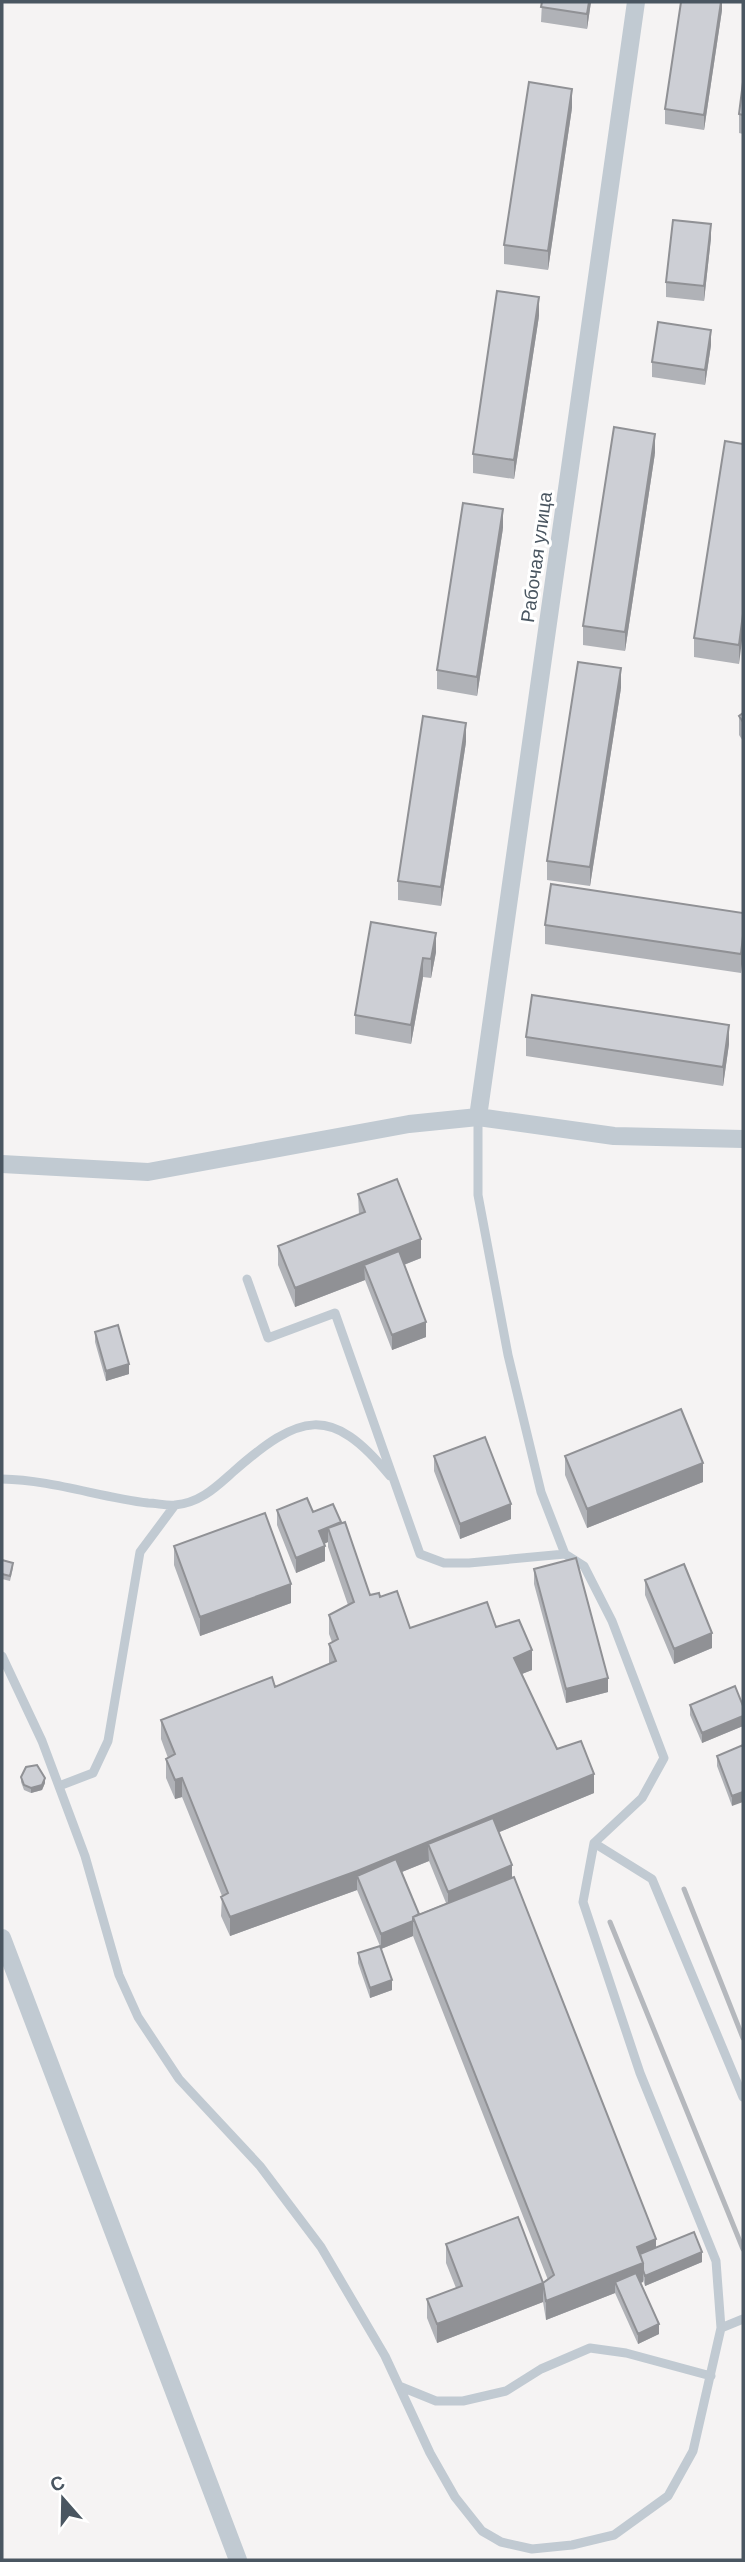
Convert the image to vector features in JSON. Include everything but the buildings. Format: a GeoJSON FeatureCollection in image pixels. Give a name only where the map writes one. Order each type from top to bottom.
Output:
{"type":"FeatureCollection","features":[{"type":"Feature","properties":{"kind":"street","name":"Рабочая улица"},"geometry":{"type":"LineString","coordinates":[[478,1117],[636,2]]}},
{"type":"Feature","properties":{"kind":"street"},"geometry":{"type":"LineString","coordinates":[[2,1164],[148,1172],[409,1124],[478,1117],[614,1136],[743,1139]]}},
{"type":"Feature","properties":{"kind":"street"},"geometry":{"type":"LineString","coordinates":[[2,1938],[238,2560]]}},
{"type":"Feature","properties":{"kind":"lane"},"geometry":{"type":"LineString","coordinates":[[2,1656],[42,1741],[59,1786],[85,1856],[119,1975],[138,2018],[179,2078],[260,2166],[321,2248],[385,2356],[430,2453],[455,2497],[482,2531],[501,2542],[532,2549],[572,2545],[614,2535],[667,2496],[693,2451],[711,2376],[721,2328],[716,2261],[640,2073],[583,1902],[594,1843],[642,1798],[664,1758],[612,1620],[584,1566],[565,1554],[541,1492],[508,1355],[478,1195],[478,1117]]}},
{"type":"Feature","properties":{"kind":"lane"},"geometry":{"type":"LineString","coordinates":[[247,1279],[268,1338],[335,1313],[420,1554],[444,1563],[468,1563],[565,1554]]}},
{"type":"Feature","properties":{"kind":"lane"},"geometry":{"type":"LineString","coordinates":[[2,1479],[35,1480],[128,1500],[175,1505],[205,1496],[285,1430],[326,1424],[365,1445],[395,1483]]}},
{"type":"Feature","properties":{"kind":"lane"},"geometry":{"type":"LineString","coordinates":[[59,1786],[93,1773],[108,1741],[140,1552],[175,1505]]}},
{"type":"Feature","properties":{"kind":"lane"},"geometry":{"type":"LineString","coordinates":[[594,1843],[652,1879],[743,2098]]}},
{"type":"Feature","properties":{"kind":"lane"},"geometry":{"type":"LineString","coordinates":[[721,2328],[743,2319]]}},
{"type":"Feature","properties":{"kind":"lane"},"geometry":{"type":"LineString","coordinates":[[399,2386],[436,2400],[463,2401],[506,2391],[541,2369],[590,2348],[626,2353],[711,2376]]}},
{"type":"Feature","properties":{"kind":"railway"},"geometry":{"type":"LineString","coordinates":[[684,1889],[743,2038]]}},
{"type":"Feature","properties":{"kind":"railway"},"geometry":{"type":"LineString","coordinates":[[610,1922],[743,2249]]}}]}
